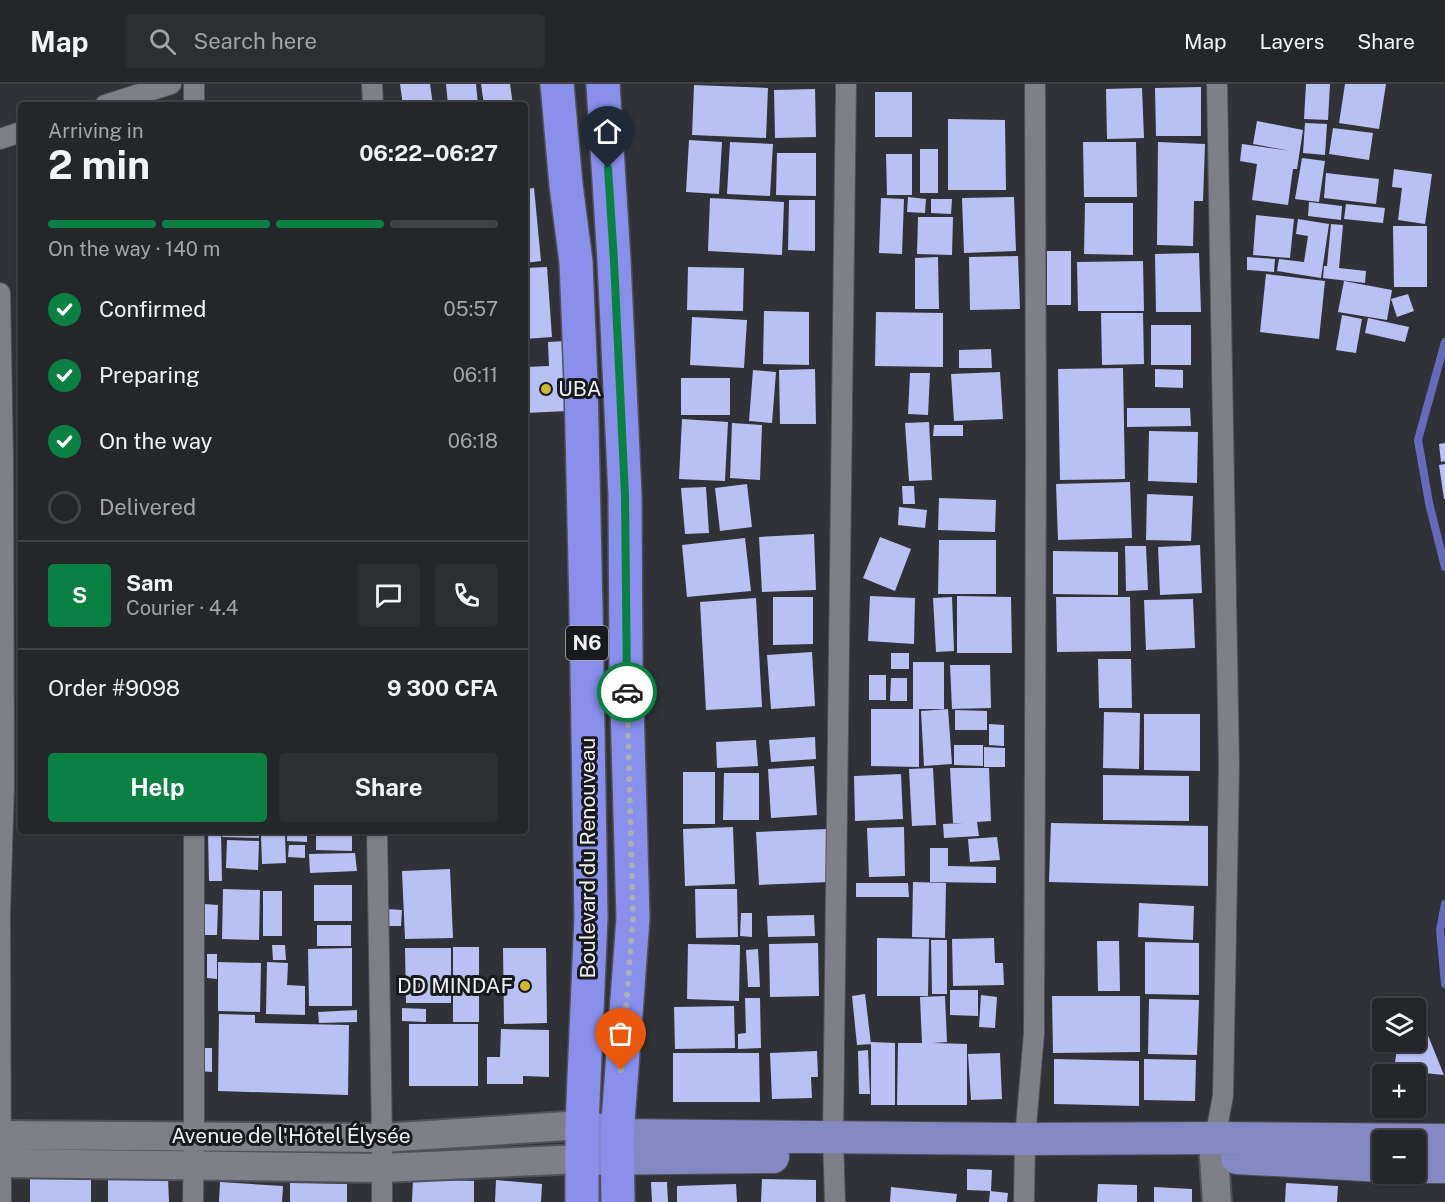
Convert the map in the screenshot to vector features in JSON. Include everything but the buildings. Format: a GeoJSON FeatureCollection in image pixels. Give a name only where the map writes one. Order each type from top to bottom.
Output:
{"type":"FeatureCollection","features":[{"type":"Feature","properties":{"kind":"highway","name":"Boulevard du Renouveau"},"geometry":{"type":"LineString","coordinates":[[557,84],[576,262],[581,384],[591,839],[591,917],[582,1125],[582,1202]]}},
{"type":"Feature","properties":{"kind":"highway","name":"Boulevard du Renouveau"},"geometry":{"type":"LineString","coordinates":[[603,84],[625,495],[626,670],[633,918],[617,1147],[618,1202]]}},
{"type":"Feature","properties":{"kind":"highway"},"geometry":{"type":"LineString","coordinates":[[576,262],[614,261]]}},
{"type":"Feature","properties":{"kind":"highway"},"geometry":{"type":"LineString","coordinates":[[591,839],[631,838]]}},
{"type":"Feature","properties":{"kind":"main road"},"geometry":{"type":"LineString","coordinates":[[582,1125],[617,1147]]}},
{"type":"Feature","properties":{"kind":"main road"},"geometry":{"type":"LineString","coordinates":[[582,1159],[617,1147],[1215,1148],[1445,1140]]}},
{"type":"Feature","properties":{"kind":"main road"},"geometry":{"type":"LineString","coordinates":[[1215,1148],[1372,1165]]}},
{"type":"Feature","properties":{"kind":"main road"},"geometry":{"type":"LineString","coordinates":[[1426,1167],[1445,1167]]}},
{"type":"Feature","properties":{"kind":"street"},"geometry":{"type":"LineString","coordinates":[[114,102],[171,84]]}},
{"type":"Feature","properties":{"kind":"street"},"geometry":{"type":"LineString","coordinates":[[194,84],[194,102]]}},
{"type":"Feature","properties":{"kind":"street"},"geometry":{"type":"LineString","coordinates":[[372,84],[373,102]]}},
{"type":"Feature","properties":{"kind":"street"},"geometry":{"type":"LineString","coordinates":[[835,1202],[833,1147],[846,84]]}},
{"type":"Feature","properties":{"kind":"street"},"geometry":{"type":"LineString","coordinates":[[1024,1202],[1025,1149],[1034,1033],[1035,84]]}},
{"type":"Feature","properties":{"kind":"street"},"geometry":{"type":"LineString","coordinates":[[1217,84],[1229,765],[1224,1096],[1215,1148],[1218,1202]]}},
{"type":"Feature","properties":{"kind":"street"},"geometry":{"type":"LineString","coordinates":[[0,139],[18,133]]}},
{"type":"Feature","properties":{"kind":"street"},"geometry":{"type":"LineString","coordinates":[[0,293],[4,786],[0,913],[1,1202]]}},
{"type":"Feature","properties":{"kind":"street"},"geometry":{"type":"LineString","coordinates":[[193,1202],[194,834]]}},
{"type":"Feature","properties":{"kind":"street"},"geometry":{"type":"LineString","coordinates":[[377,834],[382,1202]]}},
{"type":"Feature","properties":{"kind":"street","name":"Avenue de l'Hôtel Élysée"},"geometry":{"type":"LineString","coordinates":[[1,1135],[382,1138],[582,1125]]}},
{"type":"Feature","properties":{"kind":"street","name":"Avenue de l'Hôtel Élysée"},"geometry":{"type":"LineString","coordinates":[[1,1163],[382,1168],[582,1159]]}},
{"type":"Feature","properties":{"kind":"waterway"},"geometry":{"type":"LineString","coordinates":[[1445,342],[1418,440],[1429,503],[1445,567]]}},
{"type":"Feature","properties":{"kind":"waterway"},"geometry":{"type":"LineString","coordinates":[[1445,904],[1440,930],[1445,984]]}},
{"type":"Feature","properties":{"kind":"way so far"},"geometry":{"type":"LineString","coordinates":[[621,1070],[633,918],[627,692]]}},
{"type":"Feature","properties":{"kind":"place","name":"UBA"},"geometry":{"type":"Point","coordinates":[546,389]}},
{"type":"Feature","properties":{"kind":"place","name":"DD MINDAF"},"geometry":{"type":"Point","coordinates":[525,986]}},
{"type":"Feature","properties":{"kind":"route"},"geometry":{"type":"LineString","coordinates":[[608,168],[625,495],[627,692]]}}]}
